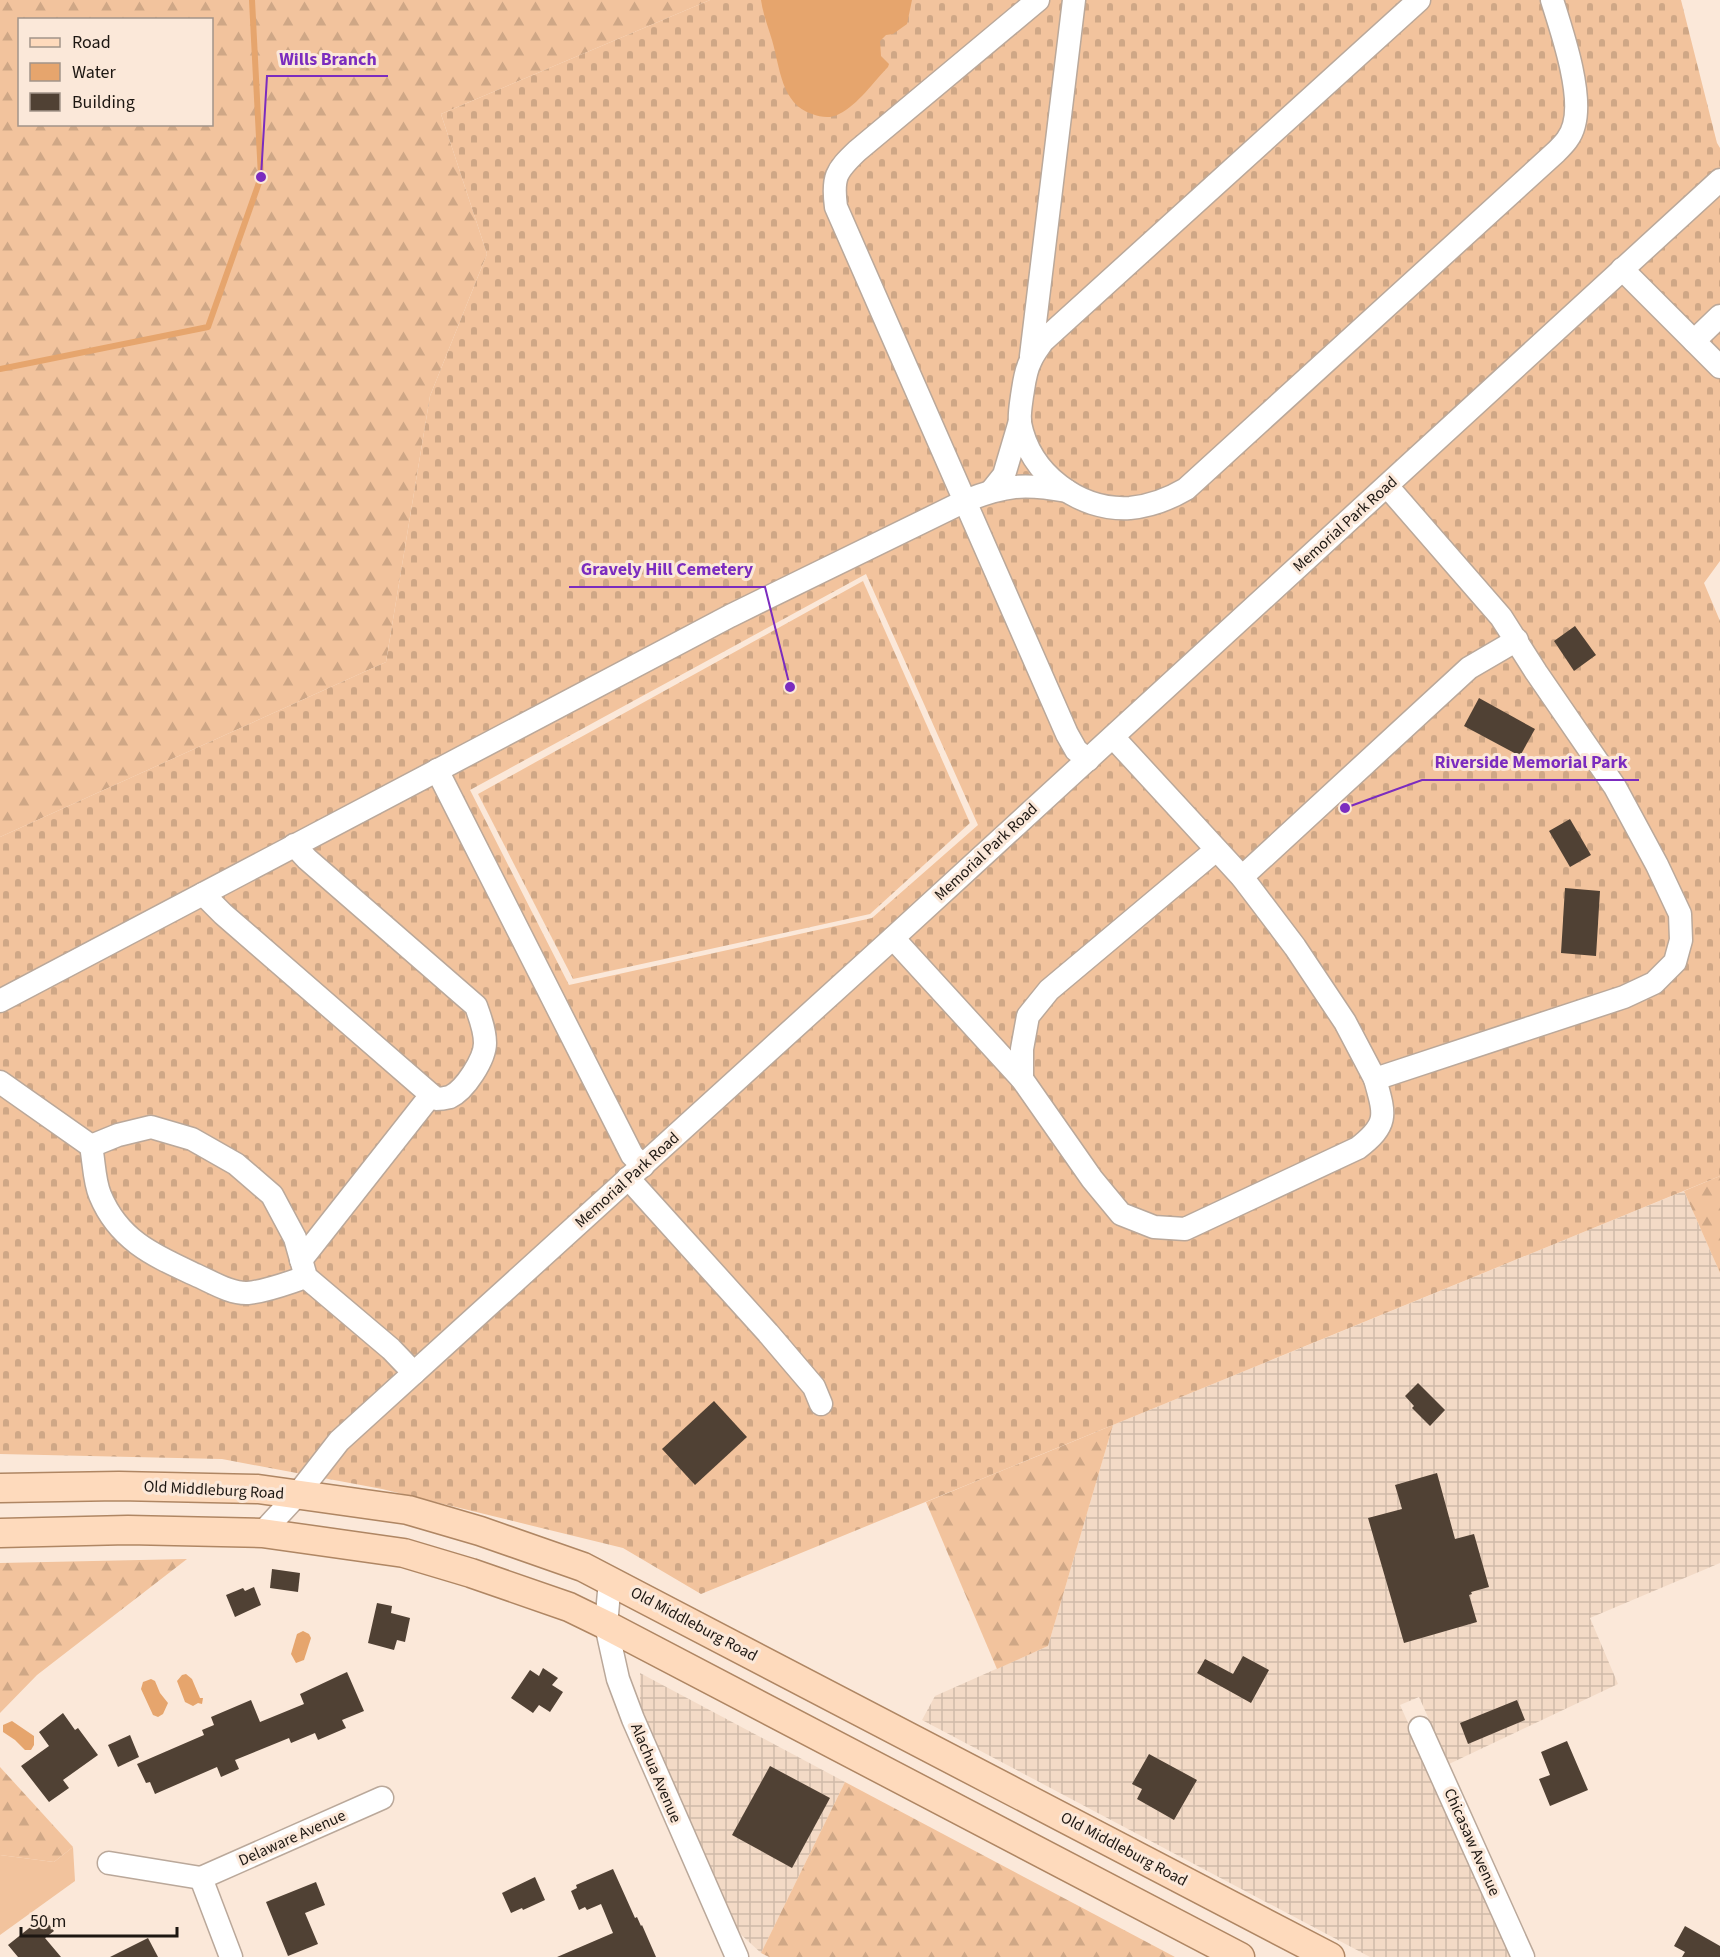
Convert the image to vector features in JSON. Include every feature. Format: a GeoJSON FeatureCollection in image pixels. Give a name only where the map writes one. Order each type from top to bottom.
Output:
{"type":"FeatureCollection","features":[{"type":"Feature","properties":{"kind":"main road","name":"Old Middleburg Road"},"geometry":{"type":"LineString","coordinates":[[0,1488],[258,1489],[408,1510],[480,1531],[583,1567],[1330,1957]]}},
{"type":"Feature","properties":{"kind":"main road"},"geometry":{"type":"LineString","coordinates":[[0,1533],[128,1530],[262,1533],[404,1553],[471,1573],[569,1607],[606,1625],[1240,1957]]}},
{"type":"Feature","properties":{"kind":"main road"},"geometry":{"type":"LineString","coordinates":[[965,1813],[984,1776]]}},
{"type":"Feature","properties":{"kind":"street"},"geometry":{"type":"LineString","coordinates":[[1038,0],[857,151],[841,166],[833,185],[836,207],[1067,734],[1076,750],[1088,759]]}},
{"type":"Feature","properties":{"kind":"street"},"geometry":{"type":"LineString","coordinates":[[992,490],[1004,475],[1020,421],[1024,381],[1030,361],[1074,0]]}},
{"type":"Feature","properties":{"kind":"street"},"geometry":{"type":"LineString","coordinates":[[1030,361],[1043,341],[1419,0]]}},
{"type":"Feature","properties":{"kind":"street"},"geometry":{"type":"LineString","coordinates":[[1020,421],[1026,445],[1038,466],[1057,486],[1076,497],[1103,506],[1129,508],[1168,499],[1186,489],[1568,140],[1574,128],[1577,112],[1575,90],[1564,36],[1552,0]]}},
{"type":"Feature","properties":{"kind":"street","name":"Memorial Park Road"},"geometry":{"type":"LineString","coordinates":[[262,1533],[297,1495],[339,1442],[1720,180]]}},
{"type":"Feature","properties":{"kind":"street"},"geometry":{"type":"LineString","coordinates":[[1623,269],[1720,367]]}},
{"type":"Feature","properties":{"kind":"street"},"geometry":{"type":"LineString","coordinates":[[1694,341],[1720,316]]}},
{"type":"Feature","properties":{"kind":"street"},"geometry":{"type":"LineString","coordinates":[[0,1001],[730,616],[965,501],[992,490],[1018,485],[1068,492]]}},
{"type":"Feature","properties":{"kind":"street"},"geometry":{"type":"LineString","coordinates":[[1375,1079],[1624,997],[1654,983],[1675,962],[1681,940],[1680,914],[1615,787],[1501,617],[1387,486]]}},
{"type":"Feature","properties":{"kind":"street"},"geometry":{"type":"LineString","coordinates":[[1242,877],[1469,668],[1517,640]]}},
{"type":"Feature","properties":{"kind":"street"},"geometry":{"type":"LineString","coordinates":[[893,938],[1022,1079],[1092,1179],[1121,1214],[1154,1227],[1185,1229],[1358,1148],[1376,1134],[1383,1117],[1375,1079],[1345,1022],[1295,946],[1242,877],[1113,737]]}},
{"type":"Feature","properties":{"kind":"street"},"geometry":{"type":"LineString","coordinates":[[437,770],[632,1155],[635,1172],[814,1387],[821,1404]]}},
{"type":"Feature","properties":{"kind":"street"},"geometry":{"type":"LineString","coordinates":[[203,894],[223,914],[436,1099],[450,1096],[461,1089],[478,1065],[485,1046],[484,1028],[476,1006],[307,859],[294,845]]}},
{"type":"Feature","properties":{"kind":"street"},"geometry":{"type":"LineString","coordinates":[[1022,1079],[1022,1050],[1028,1016],[1049,990],[1216,850]]}},
{"type":"Feature","properties":{"kind":"street"},"geometry":{"type":"LineString","coordinates":[[0,1082],[91,1146],[99,1194],[130,1239],[152,1254],[224,1288],[246,1293],[268,1289],[303,1268],[431,1095]]}},
{"type":"Feature","properties":{"kind":"street"},"geometry":{"type":"LineString","coordinates":[[91,1146],[118,1135],[151,1127],[192,1139],[236,1164],[272,1196],[295,1238],[303,1268],[414,1373]]}},
{"type":"Feature","properties":{"kind":"street","name":"Alachua Avenue"},"geometry":{"type":"LineString","coordinates":[[610,1581],[606,1625],[618,1679],[633,1719],[739,1954]]}},
{"type":"Feature","properties":{"kind":"street","name":"Chicasaw Avenue"},"geometry":{"type":"LineString","coordinates":[[1420,1728],[1523,1957]]}},
{"type":"Feature","properties":{"kind":"street","name":"Delaware Avenue"},"geometry":{"type":"LineString","coordinates":[[201,1878],[382,1798]]}},
{"type":"Feature","properties":{"kind":"street"},"geometry":{"type":"LineString","coordinates":[[109,1863],[201,1878],[231,1957]]}},
{"type":"Feature","properties":{"kind":"shaded area"},"geometry":{"type":"Polygon","coordinates":[[[1684,1191],[1720,1273],[1720,1563],[1590,1618],[1618,1684],[1449,1764],[1419,1697],[1400,1705],[1514,1957],[1370,1957],[922,1720],[935,1696],[1048,1646],[1113,1425],[1684,1191]]]}},
{"type":"Feature","properties":{"kind":"shaded area"},"geometry":{"type":"Polygon","coordinates":[[[640,1673],[845,1782],[761,1953],[735,1929],[640,1709],[640,1673]]]}},
{"type":"Feature","properties":{"kind":"green space"},"geometry":{"type":"Polygon","coordinates":[[[0,0],[710,0],[441,114],[487,254],[430,396],[386,662],[0,837],[0,0]]]}},
{"type":"Feature","properties":{"kind":"green space"},"geometry":{"type":"Polygon","coordinates":[[[710,0],[1681,0],[1720,148],[1720,561],[1704,583],[1720,621],[1720,1176],[701,1594],[623,1548],[382,1489],[222,1459],[0,1454],[0,837],[386,662],[430,396],[487,254],[441,114],[710,0]],[[866,574],[470,790],[569,985],[872,918],[978,825],[866,574]]]}},
{"type":"Feature","properties":{"kind":"green space"},"geometry":{"type":"Polygon","coordinates":[[[863,581],[970,823],[870,914],[573,979],[478,794],[863,581]]]}},
{"type":"Feature","properties":{"kind":"green space"},"geometry":{"type":"Polygon","coordinates":[[[1720,1176],[1720,1273],[1684,1191],[1720,1176]]]}},
{"type":"Feature","properties":{"kind":"green space"},"geometry":{"type":"Polygon","coordinates":[[[1113,1425],[1048,1646],[997,1669],[926,1502],[1113,1425]]]}},
{"type":"Feature","properties":{"kind":"green space"},"geometry":{"type":"Polygon","coordinates":[[[187,1559],[37,1675],[0,1713],[0,1563],[187,1559]]]}},
{"type":"Feature","properties":{"kind":"green space"},"geometry":{"type":"Polygon","coordinates":[[[0,1767],[73,1847],[54,1862],[0,1855],[0,1767]]]}},
{"type":"Feature","properties":{"kind":"green space"},"geometry":{"type":"Polygon","coordinates":[[[845,1782],[1175,1957],[769,1957],[761,1953],[845,1782]]]}},
{"type":"Feature","properties":{"kind":"green space"},"geometry":{"type":"Polygon","coordinates":[[[73,1847],[75,1881],[0,1935],[0,1855],[54,1862],[73,1847]]]}},
{"type":"Feature","properties":{"kind":"water"},"geometry":{"type":"Polygon","coordinates":[[[761,0],[912,0],[907,24],[893,34],[886,35],[880,41],[881,56],[889,64],[888,67],[853,105],[836,116],[826,117],[802,109],[788,93],[780,73],[761,0]]]}},
{"type":"Feature","properties":{"kind":"water"},"geometry":{"type":"Polygon","coordinates":[[[303,1631],[311,1638],[304,1660],[296,1663],[291,1654],[297,1634],[303,1631]]]}},
{"type":"Feature","properties":{"kind":"water"},"geometry":{"type":"Polygon","coordinates":[[[186,1674],[192,1679],[200,1698],[203,1698],[202,1704],[198,1703],[193,1706],[185,1702],[177,1681],[186,1674]]]}},
{"type":"Feature","properties":{"kind":"water"},"geometry":{"type":"Polygon","coordinates":[[[151,1679],[155,1681],[160,1693],[168,1703],[163,1714],[158,1717],[153,1715],[141,1689],[143,1682],[151,1679]]]}},
{"type":"Feature","properties":{"kind":"water"},"geometry":{"type":"Polygon","coordinates":[[[12,1721],[34,1736],[34,1745],[31,1750],[25,1750],[3,1732],[3,1725],[12,1721]]]}},
{"type":"Feature","properties":{"kind":"building"},"geometry":{"type":"Polygon","coordinates":[[[1575,626],[1596,655],[1574,671],[1554,641],[1575,626]]]}},
{"type":"Feature","properties":{"kind":"building"},"geometry":{"type":"Polygon","coordinates":[[[1479,698],[1535,729],[1520,756],[1464,726],[1479,698]]]}},
{"type":"Feature","properties":{"kind":"building"},"geometry":{"type":"Polygon","coordinates":[[[1570,819],[1591,855],[1570,867],[1549,831],[1570,819]]]}},
{"type":"Feature","properties":{"kind":"building"},"geometry":{"type":"Polygon","coordinates":[[[1565,888],[1600,891],[1596,956],[1561,953],[1565,888]]]}},
{"type":"Feature","properties":{"kind":"building"},"geometry":{"type":"Polygon","coordinates":[[[1418,1383],[1445,1410],[1430,1426],[1412,1408],[1414,1406],[1405,1396],[1418,1383]]]}},
{"type":"Feature","properties":{"kind":"building"},"geometry":{"type":"Polygon","coordinates":[[[714,1401],[747,1437],[695,1485],[662,1449],[714,1401]]]}},
{"type":"Feature","properties":{"kind":"building"},"geometry":{"type":"Polygon","coordinates":[[[1437,1473],[1455,1539],[1474,1534],[1489,1587],[1471,1592],[1472,1594],[1469,1595],[1477,1622],[1404,1643],[1368,1518],[1402,1509],[1395,1485],[1437,1473]]]}},
{"type":"Feature","properties":{"kind":"building"},"geometry":{"type":"Polygon","coordinates":[[[272,1569],[300,1573],[298,1592],[270,1588],[272,1569]]]}},
{"type":"Feature","properties":{"kind":"building"},"geometry":{"type":"Polygon","coordinates":[[[254,1587],[261,1605],[235,1617],[226,1595],[243,1588],[245,1591],[254,1587]]]}},
{"type":"Feature","properties":{"kind":"building"},"geometry":{"type":"Polygon","coordinates":[[[377,1603],[392,1606],[391,1613],[410,1618],[405,1642],[397,1640],[394,1650],[368,1643],[377,1603]]]}},
{"type":"Feature","properties":{"kind":"building"},"geometry":{"type":"Polygon","coordinates":[[[1243,1656],[1269,1670],[1251,1703],[1197,1673],[1205,1659],[1233,1674],[1243,1656]]]}},
{"type":"Feature","properties":{"kind":"building"},"geometry":{"type":"Polygon","coordinates":[[[543,1668],[558,1678],[552,1685],[563,1692],[550,1712],[539,1705],[533,1713],[511,1698],[530,1670],[539,1676],[543,1668]]]}},
{"type":"Feature","properties":{"kind":"building"},"geometry":{"type":"Polygon","coordinates":[[[347,1672],[364,1711],[342,1720],[346,1728],[318,1740],[315,1733],[291,1743],[289,1738],[235,1760],[239,1769],[221,1777],[217,1767],[155,1794],[150,1782],[146,1783],[137,1764],[204,1735],[202,1730],[214,1725],[211,1717],[251,1700],[260,1722],[304,1704],[300,1694],[347,1672]]]}},
{"type":"Feature","properties":{"kind":"building"},"geometry":{"type":"Polygon","coordinates":[[[1517,1700],[1525,1720],[1468,1744],[1460,1723],[1517,1700]]]}},
{"type":"Feature","properties":{"kind":"building"},"geometry":{"type":"Polygon","coordinates":[[[63,1713],[75,1730],[78,1728],[98,1755],[63,1780],[69,1788],[49,1802],[21,1766],[49,1746],[39,1732],[63,1713]]]}},
{"type":"Feature","properties":{"kind":"building"},"geometry":{"type":"Polygon","coordinates":[[[130,1735],[139,1757],[118,1767],[108,1745],[130,1735]]]}},
{"type":"Feature","properties":{"kind":"building"},"geometry":{"type":"Polygon","coordinates":[[[1567,1741],[1588,1790],[1550,1806],[1539,1779],[1550,1775],[1541,1752],[1567,1741]]]}},
{"type":"Feature","properties":{"kind":"building"},"geometry":{"type":"Polygon","coordinates":[[[1149,1754],[1197,1780],[1174,1820],[1137,1799],[1142,1789],[1132,1784],[1149,1754]]]}},
{"type":"Feature","properties":{"kind":"building"},"geometry":{"type":"Polygon","coordinates":[[[770,1766],[830,1798],[792,1868],[732,1835],[770,1766]]]}},
{"type":"Feature","properties":{"kind":"building"},"geometry":{"type":"Polygon","coordinates":[[[613,1869],[656,1957],[557,1957],[613,1933],[601,1904],[587,1910],[585,1907],[579,1910],[571,1891],[577,1888],[576,1885],[613,1869]]]}},
{"type":"Feature","properties":{"kind":"building"},"geometry":{"type":"Polygon","coordinates":[[[535,1877],[545,1900],[511,1913],[502,1893],[535,1877]]]}},
{"type":"Feature","properties":{"kind":"building"},"geometry":{"type":"Polygon","coordinates":[[[316,1882],[325,1905],[305,1913],[318,1944],[288,1956],[266,1902],[316,1882]]]}},
{"type":"Feature","properties":{"kind":"building"},"geometry":{"type":"Polygon","coordinates":[[[43,1917],[54,1931],[45,1938],[61,1957],[18,1957],[8,1945],[43,1917]]]}},
{"type":"Feature","properties":{"kind":"building"},"geometry":{"type":"Polygon","coordinates":[[[1685,1926],[1720,1946],[1720,1957],[1682,1957],[1685,1952],[1674,1946],[1685,1926]]]}},
{"type":"Feature","properties":{"kind":"building"},"geometry":{"type":"Polygon","coordinates":[[[148,1938],[158,1957],[110,1957],[148,1938]]]}},
{"type":"Feature","properties":{"kind":"waterway"},"geometry":{"type":"LineString","coordinates":[[0,369],[208,327],[261,177],[252,0]]}},
{"type":"Feature","properties":{"kind":"place","name":"Wills Branch"},"geometry":{"type":"Point","coordinates":[261,177]}},
{"type":"Feature","properties":{"kind":"place","name":"Gravely Hill Cemetery"},"geometry":{"type":"Point","coordinates":[790,687]}},
{"type":"Feature","properties":{"kind":"place","name":"Riverside Memorial Park"},"geometry":{"type":"Point","coordinates":[1345,808]}}]}
